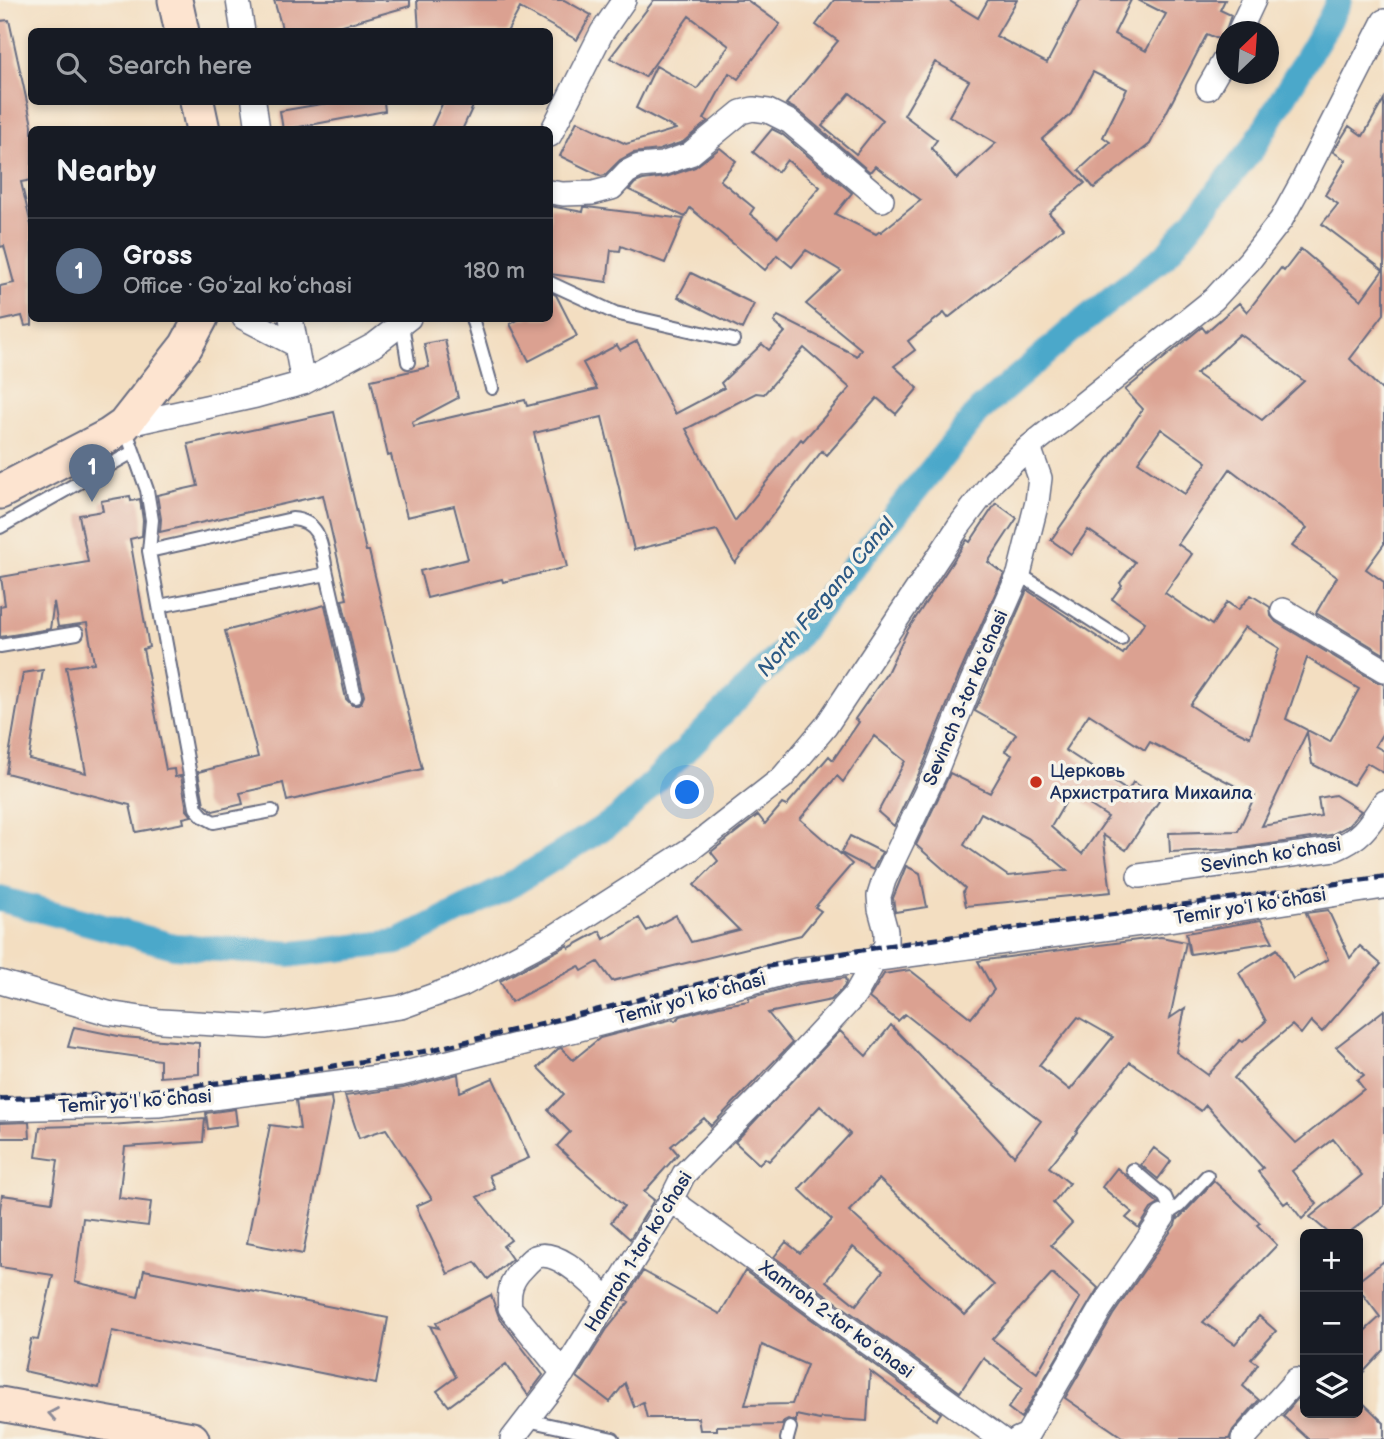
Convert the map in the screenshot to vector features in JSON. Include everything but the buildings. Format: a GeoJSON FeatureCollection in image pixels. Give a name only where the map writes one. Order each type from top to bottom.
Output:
{"type":"FeatureCollection","features":[{"type":"Feature","properties":{"kind":"main road"},"geometry":{"type":"LineString","coordinates":[[175,0],[181,28]]}},
{"type":"Feature","properties":{"kind":"main road"},"geometry":{"type":"LineString","coordinates":[[198,105],[202,126]]}},
{"type":"Feature","properties":{"kind":"main road"},"geometry":{"type":"LineString","coordinates":[[0,492],[108,436],[128,438],[187,346],[199,322]]}},
{"type":"Feature","properties":{"kind":"main road"},"geometry":{"type":"LineString","coordinates":[[0,1404],[192,1439]]}},
{"type":"Feature","properties":{"kind":"street"},"geometry":{"type":"LineString","coordinates":[[238,0],[242,28]]}},
{"type":"Feature","properties":{"kind":"street"},"geometry":{"type":"LineString","coordinates":[[553,129],[602,32],[624,0]]}},
{"type":"Feature","properties":{"kind":"street"},"geometry":{"type":"LineString","coordinates":[[1244,21],[1254,0]]}},
{"type":"Feature","properties":{"kind":"street"},"geometry":{"type":"LineString","coordinates":[[0,982],[108,1013],[161,1021],[267,1027],[401,1007],[462,985],[557,935],[691,849],[782,778],[826,726],[959,526],[993,481],[1029,447],[1214,299],[1249,261],[1281,220],[1384,21]]}},
{"type":"Feature","properties":{"kind":"street"},"geometry":{"type":"LineString","coordinates":[[1208,88],[1216,75]]}},
{"type":"Feature","properties":{"kind":"street"},"geometry":{"type":"LineString","coordinates":[[254,105],[257,126]]}},
{"type":"Feature","properties":{"kind":"street"},"geometry":{"type":"LineString","coordinates":[[553,192],[593,193],[612,188],[628,172],[639,166],[662,164],[690,154],[741,112],[752,108],[768,111],[790,122],[881,200]]}},
{"type":"Feature","properties":{"kind":"street"},"geometry":{"type":"LineString","coordinates":[[252,322],[296,345]]}},
{"type":"Feature","properties":{"kind":"street"},"geometry":{"type":"LineString","coordinates":[[292,322],[303,383]]}},
{"type":"Feature","properties":{"kind":"street"},"geometry":{"type":"LineString","coordinates":[[128,438],[303,383],[374,345],[405,322]]}},
{"type":"Feature","properties":{"kind":"street","name":"Sevinch 3-tor koʻchasi"},"geometry":{"type":"LineString","coordinates":[[881,952],[886,931],[879,896],[884,880],[936,771],[1019,574],[1037,502],[1040,478],[1029,447]]}},
{"type":"Feature","properties":{"kind":"street"},"geometry":{"type":"LineString","coordinates":[[1283,610],[1384,670]]}},
{"type":"Feature","properties":{"kind":"street","name":"Sevinch koʻchasi"},"geometry":{"type":"LineString","coordinates":[[1139,876],[1335,849],[1349,844],[1360,835],[1384,802]]}},
{"type":"Feature","properties":{"kind":"street","name":"Temir yoʻl koʻchasi"},"geometry":{"type":"LineString","coordinates":[[0,1109],[158,1105],[401,1074],[626,1017],[796,970],[881,952],[1147,923],[1384,887]]}},
{"type":"Feature","properties":{"kind":"street","name":"Hamroh 1-tor koʻchasi"},"geometry":{"type":"LineString","coordinates":[[512,1439],[563,1373],[671,1200],[684,1174],[855,995],[881,952]]}},
{"type":"Feature","properties":{"kind":"street","name":"Xamroh 2-tor koʻchasi"},"geometry":{"type":"LineString","coordinates":[[671,1200],[1001,1439]]}},
{"type":"Feature","properties":{"kind":"street"},"geometry":{"type":"LineString","coordinates":[[1018,1439],[1027,1435],[1101,1308],[1163,1217]]}},
{"type":"Feature","properties":{"kind":"street"},"geometry":{"type":"LineString","coordinates":[[563,1373],[510,1308],[508,1296],[516,1275],[534,1257],[556,1257],[609,1300]]}},
{"type":"Feature","properties":{"kind":"street"},"geometry":{"type":"LineString","coordinates":[[1243,1439],[1296,1380]]}},
{"type":"Feature","properties":{"kind":"lane"},"geometry":{"type":"LineString","coordinates":[[553,284],[615,313],[733,340]]}},
{"type":"Feature","properties":{"kind":"lane"},"geometry":{"type":"LineString","coordinates":[[406,322],[408,362]]}},
{"type":"Feature","properties":{"kind":"lane"},"geometry":{"type":"LineString","coordinates":[[473,322],[492,388]]}},
{"type":"Feature","properties":{"kind":"lane"},"geometry":{"type":"LineString","coordinates":[[0,527],[128,438],[149,500],[152,520],[149,551],[196,808],[214,822],[272,811]]}},
{"type":"Feature","properties":{"kind":"lane"},"geometry":{"type":"LineString","coordinates":[[149,551],[292,519],[312,525],[317,531],[355,697]]}},
{"type":"Feature","properties":{"kind":"lane"},"geometry":{"type":"LineString","coordinates":[[159,606],[327,574]]}},
{"type":"Feature","properties":{"kind":"lane"},"geometry":{"type":"LineString","coordinates":[[1019,574],[1121,639]]}},
{"type":"Feature","properties":{"kind":"lane"},"geometry":{"type":"LineString","coordinates":[[0,646],[77,634]]}},
{"type":"Feature","properties":{"kind":"lane"},"geometry":{"type":"LineString","coordinates":[[1133,1170],[1165,1197],[1169,1206],[1163,1217]]}},
{"type":"Feature","properties":{"kind":"lane"},"geometry":{"type":"LineString","coordinates":[[1163,1217],[1189,1197],[1207,1176]]}},
{"type":"Feature","properties":{"kind":"lane"},"geometry":{"type":"LineString","coordinates":[[527,1420],[613,1439]]}},
{"type":"Feature","properties":{"kind":"waterway","name":"North Fergana Canal"},"geometry":{"type":"LineString","coordinates":[[0,899],[174,946],[294,954],[398,942],[511,885],[617,819],[790,645],[980,410],[1072,330],[1166,255],[1253,148],[1339,0]]}},
{"type":"Feature","properties":{"kind":"railway"},"geometry":{"type":"LineString","coordinates":[[0,1099],[118,1094],[253,1079],[427,1051],[764,967],[886,946],[1384,877]]}},
{"type":"Feature","properties":{"kind":"place","name":"Gross"},"geometry":{"type":"Point","coordinates":[92,502]}},
{"type":"Feature","properties":{"kind":"place","name":"Церковь Архистратига Михаила"},"geometry":{"type":"Point","coordinates":[1036,782]}}]}
